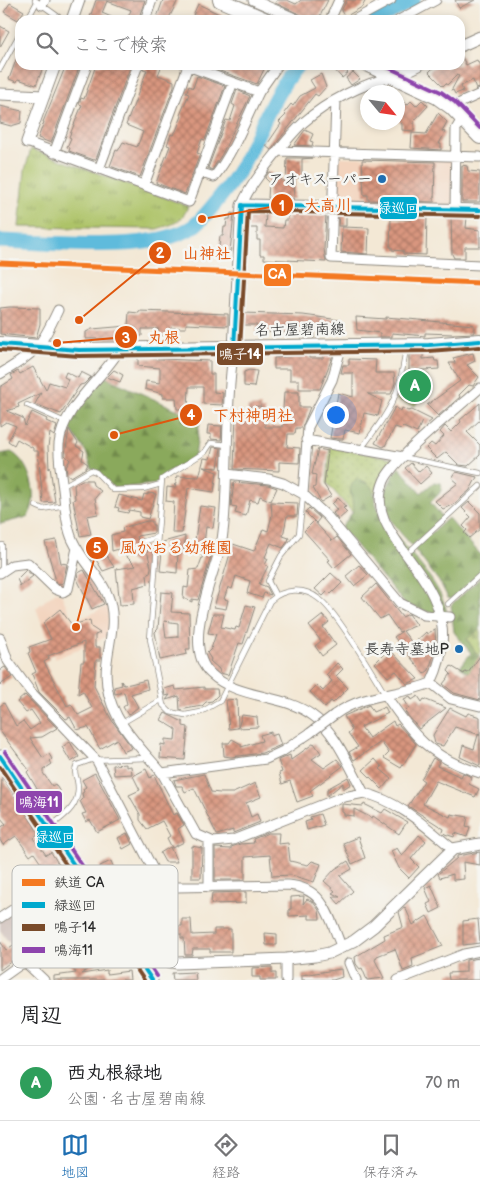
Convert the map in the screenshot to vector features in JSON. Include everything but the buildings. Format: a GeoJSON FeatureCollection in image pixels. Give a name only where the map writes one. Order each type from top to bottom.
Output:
{"type":"FeatureCollection","features":[{"type":"Feature","properties":{"kind":"main road"},"geometry":{"type":"LineString","coordinates":[[227,1],[256,15]]}},
{"type":"Feature","properties":{"kind":"main road"},"geometry":{"type":"LineString","coordinates":[[380,70],[422,88],[451,107],[480,137]]}},
{"type":"Feature","properties":{"kind":"main road","name":"名古屋碧南線"},"geometry":{"type":"LineString","coordinates":[[0,344],[36,349],[120,349],[407,345],[480,341]]}},
{"type":"Feature","properties":{"kind":"street"},"geometry":{"type":"LineString","coordinates":[[74,15],[79,0]]}},
{"type":"Feature","properties":{"kind":"street"},"geometry":{"type":"LineString","coordinates":[[147,15],[152,0]]}},
{"type":"Feature","properties":{"kind":"street"},"geometry":{"type":"LineString","coordinates":[[253,0],[288,15]]}},
{"type":"Feature","properties":{"kind":"street"},"geometry":{"type":"LineString","coordinates":[[332,15],[339,0]]}},
{"type":"Feature","properties":{"kind":"street"},"geometry":{"type":"LineString","coordinates":[[363,15],[391,0]]}},
{"type":"Feature","properties":{"kind":"street"},"geometry":{"type":"LineString","coordinates":[[408,15],[436,0]]}},
{"type":"Feature","properties":{"kind":"street"},"geometry":{"type":"LineString","coordinates":[[465,44],[480,37]]}},
{"type":"Feature","properties":{"kind":"street"},"geometry":{"type":"LineString","coordinates":[[53,70],[26,142],[189,202],[233,82]]}},
{"type":"Feature","properties":{"kind":"street"},"geometry":{"type":"LineString","coordinates":[[54,153],[85,70]]}},
{"type":"Feature","properties":{"kind":"street"},"geometry":{"type":"LineString","coordinates":[[99,169],[136,70]]}},
{"type":"Feature","properties":{"kind":"street"},"geometry":{"type":"LineString","coordinates":[[144,185],[186,70]]}},
{"type":"Feature","properties":{"kind":"street"},"geometry":{"type":"LineString","coordinates":[[198,70],[259,92]]}},
{"type":"Feature","properties":{"kind":"street"},"geometry":{"type":"LineString","coordinates":[[199,172],[214,177],[231,153],[259,92],[274,70]]}},
{"type":"Feature","properties":{"kind":"street"},"geometry":{"type":"LineString","coordinates":[[364,793],[331,734],[314,716],[299,707],[229,686],[217,679],[204,667],[197,640],[222,542],[242,205],[246,193],[278,151],[304,122],[336,100],[408,70]]}},
{"type":"Feature","properties":{"kind":"street"},"geometry":{"type":"LineString","coordinates":[[0,94],[44,96]]}},
{"type":"Feature","properties":{"kind":"street"},"geometry":{"type":"LineString","coordinates":[[451,107],[480,94]]}},
{"type":"Feature","properties":{"kind":"street"},"geometry":{"type":"LineString","coordinates":[[336,100],[331,258],[480,265]]}},
{"type":"Feature","properties":{"kind":"street"},"geometry":{"type":"LineString","coordinates":[[455,210],[456,130],[462,119]]}},
{"type":"Feature","properties":{"kind":"street"},"geometry":{"type":"LineString","coordinates":[[278,151],[480,157]]}},
{"type":"Feature","properties":{"kind":"street"},"geometry":{"type":"LineString","coordinates":[[242,205],[480,210]]}},
{"type":"Feature","properties":{"kind":"street"},"geometry":{"type":"LineString","coordinates":[[0,374],[28,358],[42,344],[58,310]]}},
{"type":"Feature","properties":{"kind":"street"},"geometry":{"type":"LineString","coordinates":[[303,494],[306,440],[312,417],[332,380],[342,346]]}},
{"type":"Feature","properties":{"kind":"street"},"geometry":{"type":"LineString","coordinates":[[120,349],[113,361],[72,410],[65,422],[59,443],[65,505],[72,539],[109,595],[113,626],[105,675],[108,700],[121,724],[162,773],[196,834],[208,841],[233,840],[339,798],[364,793],[378,796],[396,805],[453,849]]}},
{"type":"Feature","properties":{"kind":"street"},"geometry":{"type":"LineString","coordinates":[[162,773],[266,759],[283,751],[357,701],[385,694],[410,691],[432,683],[440,671],[447,654],[450,630],[448,604],[441,589],[389,525],[384,516],[380,501],[384,480],[403,457],[480,388]]}},
{"type":"Feature","properties":{"kind":"street"},"geometry":{"type":"LineString","coordinates":[[306,440],[403,457]]}},
{"type":"Feature","properties":{"kind":"street"},"geometry":{"type":"LineString","coordinates":[[227,474],[269,479],[283,483],[303,494],[328,517],[400,603],[424,614],[450,617]]}},
{"type":"Feature","properties":{"kind":"street"},"geometry":{"type":"LineString","coordinates":[[1,573],[19,563],[28,563],[55,589],[63,592],[68,589],[70,584],[77,548]]}},
{"type":"Feature","properties":{"kind":"street"},"geometry":{"type":"LineString","coordinates":[[0,638],[8,661],[25,684],[97,761],[153,865]]}},
{"type":"Feature","properties":{"kind":"street"},"geometry":{"type":"LineString","coordinates":[[432,683],[452,699],[480,706]]}},
{"type":"Feature","properties":{"kind":"street"},"geometry":{"type":"LineString","coordinates":[[385,694],[407,727],[427,747],[452,763],[480,773]]}},
{"type":"Feature","properties":{"kind":"street"},"geometry":{"type":"LineString","coordinates":[[0,756],[74,865]]}},
{"type":"Feature","properties":{"kind":"street"},"geometry":{"type":"LineString","coordinates":[[208,841],[209,887]]}},
{"type":"Feature","properties":{"kind":"street"},"geometry":{"type":"LineString","coordinates":[[178,963],[286,959],[315,956],[342,948],[374,926],[453,849],[480,844]]}},
{"type":"Feature","properties":{"kind":"street"},"geometry":{"type":"LineString","coordinates":[[178,887],[287,885],[312,891],[322,902],[342,948]]}},
{"type":"Feature","properties":{"kind":"street"},"geometry":{"type":"LineString","coordinates":[[0,918],[12,910]]}},
{"type":"Feature","properties":{"kind":"street"},"geometry":{"type":"LineString","coordinates":[[398,980],[464,954],[480,951]]}},
{"type":"Feature","properties":{"kind":"street"},"geometry":{"type":"LineString","coordinates":[[286,959],[286,980]]}},
{"type":"Feature","properties":{"kind":"street"},"geometry":{"type":"LineString","coordinates":[[349,963],[356,980]]}},
{"type":"Feature","properties":{"kind":"street"},"geometry":{"type":"LineString","coordinates":[[0,979],[15,968]]}},
{"type":"Feature","properties":{"kind":"street"},"geometry":{"type":"LineString","coordinates":[[31,968],[44,980]]}},
{"type":"Feature","properties":{"kind":"street"},"geometry":{"type":"LineString","coordinates":[[144,968],[151,980]]}},
{"type":"Feature","properties":{"kind":"lane"},"geometry":{"type":"LineString","coordinates":[[31,15],[40,2],[57,15]]}},
{"type":"Feature","properties":{"kind":"lane"},"geometry":{"type":"LineString","coordinates":[[0,69],[15,42]]}},
{"type":"Feature","properties":{"kind":"lane"},"geometry":{"type":"LineString","coordinates":[[360,450],[394,403],[403,376],[407,345]]}},
{"type":"Feature","properties":{"kind":"lane"},"geometry":{"type":"LineString","coordinates":[[27,405],[65,422]]}},
{"type":"Feature","properties":{"kind":"lane"},"geometry":{"type":"LineString","coordinates":[[228,445],[210,444],[205,452],[162,479],[150,639],[162,700],[170,712],[177,714],[201,712],[220,701],[266,608],[276,596],[296,590],[320,599],[327,606],[385,694]]}},
{"type":"Feature","properties":{"kind":"lane"},"geometry":{"type":"LineString","coordinates":[[403,457],[480,473]]}},
{"type":"Feature","properties":{"kind":"lane"},"geometry":{"type":"LineString","coordinates":[[63,486],[91,470],[96,472],[113,490],[143,489],[161,484]]}},
{"type":"Feature","properties":{"kind":"lane"},"geometry":{"type":"LineString","coordinates":[[411,550],[480,486]]}},
{"type":"Feature","properties":{"kind":"lane"},"geometry":{"type":"LineString","coordinates":[[276,596],[269,578],[281,556],[299,534],[303,494]]}},
{"type":"Feature","properties":{"kind":"lane"},"geometry":{"type":"LineString","coordinates":[[36,506],[43,508],[65,505]]}},
{"type":"Feature","properties":{"kind":"lane"},"geometry":{"type":"LineString","coordinates":[[141,542],[158,537]]}},
{"type":"Feature","properties":{"kind":"lane"},"geometry":{"type":"LineString","coordinates":[[1,573],[2,545]]}},
{"type":"Feature","properties":{"kind":"lane"},"geometry":{"type":"LineString","coordinates":[[448,604],[480,575]]}},
{"type":"Feature","properties":{"kind":"lane"},"geometry":{"type":"LineString","coordinates":[[121,724],[162,700]]}},
{"type":"Feature","properties":{"kind":"lane"},"geometry":{"type":"LineString","coordinates":[[49,827],[70,811],[75,803],[78,791],[75,773],[77,765],[91,760],[149,758]]}},
{"type":"Feature","properties":{"kind":"shaded area"},"geometry":{"type":"Polygon","coordinates":[[[340,157],[452,159],[454,202],[450,205],[340,203],[336,200],[337,160],[340,157]]]}},
{"type":"Feature","properties":{"kind":"shaded area"},"geometry":{"type":"Polygon","coordinates":[[[56,592],[61,594],[74,622],[109,605],[108,636],[55,659],[36,608],[56,592]]]}},
{"type":"Feature","properties":{"kind":"shaded area"},"geometry":{"type":"Polygon","coordinates":[[[53,849],[62,865],[30,865],[53,849]]]}},
{"type":"Feature","properties":{"kind":"shaded area"},"geometry":{"type":"Polygon","coordinates":[[[12,913],[12,947],[0,930],[0,921],[12,913]]]}},
{"type":"Feature","properties":{"kind":"green space"},"geometry":{"type":"Polygon","coordinates":[[[31,149],[188,206],[180,220],[157,229],[19,227],[25,170],[31,149]]]}},
{"type":"Feature","properties":{"kind":"green space"},"geometry":{"type":"Polygon","coordinates":[[[427,376],[429,393],[418,400],[415,406],[397,400],[404,378],[427,376]]]}},
{"type":"Feature","properties":{"kind":"green space"},"geometry":{"type":"Polygon","coordinates":[[[105,377],[200,420],[195,457],[167,472],[156,484],[114,488],[99,472],[92,469],[86,452],[68,425],[74,414],[105,377]]]}},
{"type":"Feature","properties":{"kind":"green space"},"geometry":{"type":"Polygon","coordinates":[[[330,447],[392,458],[394,462],[379,482],[376,497],[375,491],[353,502],[354,510],[352,512],[327,483],[330,447]]]}},
{"type":"Feature","properties":{"kind":"green space"},"geometry":{"type":"Polygon","coordinates":[[[11,452],[18,457],[28,472],[33,492],[33,501],[27,517],[0,524],[0,454],[11,452]]]}},
{"type":"Feature","properties":{"kind":"green space"},"geometry":{"type":"Polygon","coordinates":[[[399,467],[421,493],[434,482],[441,483],[442,486],[439,494],[430,502],[443,518],[412,546],[389,518],[384,500],[391,480],[399,467]]]}},
{"type":"Feature","properties":{"kind":"green space"},"geometry":{"type":"Polygon","coordinates":[[[356,479],[370,486],[381,514],[430,577],[443,600],[447,612],[443,615],[434,614],[405,604],[341,528],[354,510],[350,491],[356,479]]]}},
{"type":"Feature","properties":{"kind":"green space"},"geometry":{"type":"Polygon","coordinates":[[[448,518],[480,554],[480,573],[452,599],[448,598],[441,584],[414,549],[448,518]]]}},
{"type":"Feature","properties":{"kind":"green space"},"geometry":{"type":"Polygon","coordinates":[[[480,578],[480,629],[467,640],[480,659],[476,678],[460,667],[471,653],[454,632],[451,605],[480,578]]]}},
{"type":"Feature","properties":{"kind":"green space"},"geometry":{"type":"Polygon","coordinates":[[[480,629],[480,659],[467,639],[480,629]]]}},
{"type":"Feature","properties":{"kind":"waterway"},"geometry":{"type":"LineString","coordinates":[[385,15],[413,0]]}},
{"type":"Feature","properties":{"kind":"waterway"},"geometry":{"type":"LineString","coordinates":[[0,241],[99,245],[125,244],[173,236],[191,228],[210,209],[237,173],[281,88],[294,70]]}},
{"type":"Feature","properties":{"kind":"rail line","name":"CA"},"geometry":{"type":"LineString","coordinates":[[0,263],[480,283]]}},
{"type":"Feature","properties":{"kind":"transit line","name":"鳴海11"},"geometry":{"type":"LineString","coordinates":[[394,70],[441,92],[455,102],[480,128]]}},
{"type":"Feature","properties":{"kind":"transit line","name":"緑巡回"},"geometry":{"type":"LineString","coordinates":[[242,205],[480,210]]}},
{"type":"Feature","properties":{"kind":"transit line","name":"緑巡回"},"geometry":{"type":"LineString","coordinates":[[234,348],[242,205]]}},
{"type":"Feature","properties":{"kind":"transit line","name":"鳴子14"},"geometry":{"type":"LineString","coordinates":[[240,348],[248,211],[480,216]]}},
{"type":"Feature","properties":{"kind":"transit line","name":"緑巡回"},"geometry":{"type":"LineString","coordinates":[[0,344],[79,350],[429,345],[480,341]]}},
{"type":"Feature","properties":{"kind":"transit line","name":"鳴子14"},"geometry":{"type":"LineString","coordinates":[[0,350],[79,356],[429,351],[480,347]]}},
{"type":"Feature","properties":{"kind":"transit line","name":"鳴海11"},"geometry":{"type":"LineString","coordinates":[[5,752],[82,865]]}},
{"type":"Feature","properties":{"kind":"transit line","name":"緑巡回"},"geometry":{"type":"LineString","coordinates":[[0,756],[74,865]]}},
{"type":"Feature","properties":{"kind":"transit line","name":"鳴子14"},"geometry":{"type":"LineString","coordinates":[[0,767],[66,865]]}},
{"type":"Feature","properties":{"kind":"transit line","name":"鳴子14"},"geometry":{"type":"LineString","coordinates":[[136,968],[144,980]]}},
{"type":"Feature","properties":{"kind":"transit line","name":"緑巡回"},"geometry":{"type":"LineString","coordinates":[[144,968],[152,980]]}},
{"type":"Feature","properties":{"kind":"transit line","name":"鳴海11"},"geometry":{"type":"LineString","coordinates":[[152,968],[157,976]]}},
{"type":"Feature","properties":{"kind":"place","name":"アオキスーパー"},"geometry":{"type":"Point","coordinates":[382,179]}},
{"type":"Feature","properties":{"kind":"place","name":"大高川"},"geometry":{"type":"Point","coordinates":[202,219]}},
{"type":"Feature","properties":{"kind":"place","name":"山神社"},"geometry":{"type":"Point","coordinates":[79,320]}},
{"type":"Feature","properties":{"kind":"place","name":"丸根"},"geometry":{"type":"Point","coordinates":[57,343]}},
{"type":"Feature","properties":{"kind":"place","name":"西丸根緑地"},"geometry":{"type":"Point","coordinates":[415,386]}},
{"type":"Feature","properties":{"kind":"place","name":"下村神明社"},"geometry":{"type":"Point","coordinates":[114,435]}},
{"type":"Feature","properties":{"kind":"place","name":"風かおる幼稚園"},"geometry":{"type":"Point","coordinates":[76,627]}},
{"type":"Feature","properties":{"kind":"place","name":"長寿寺墓地P"},"geometry":{"type":"Point","coordinates":[459,649]}}]}
